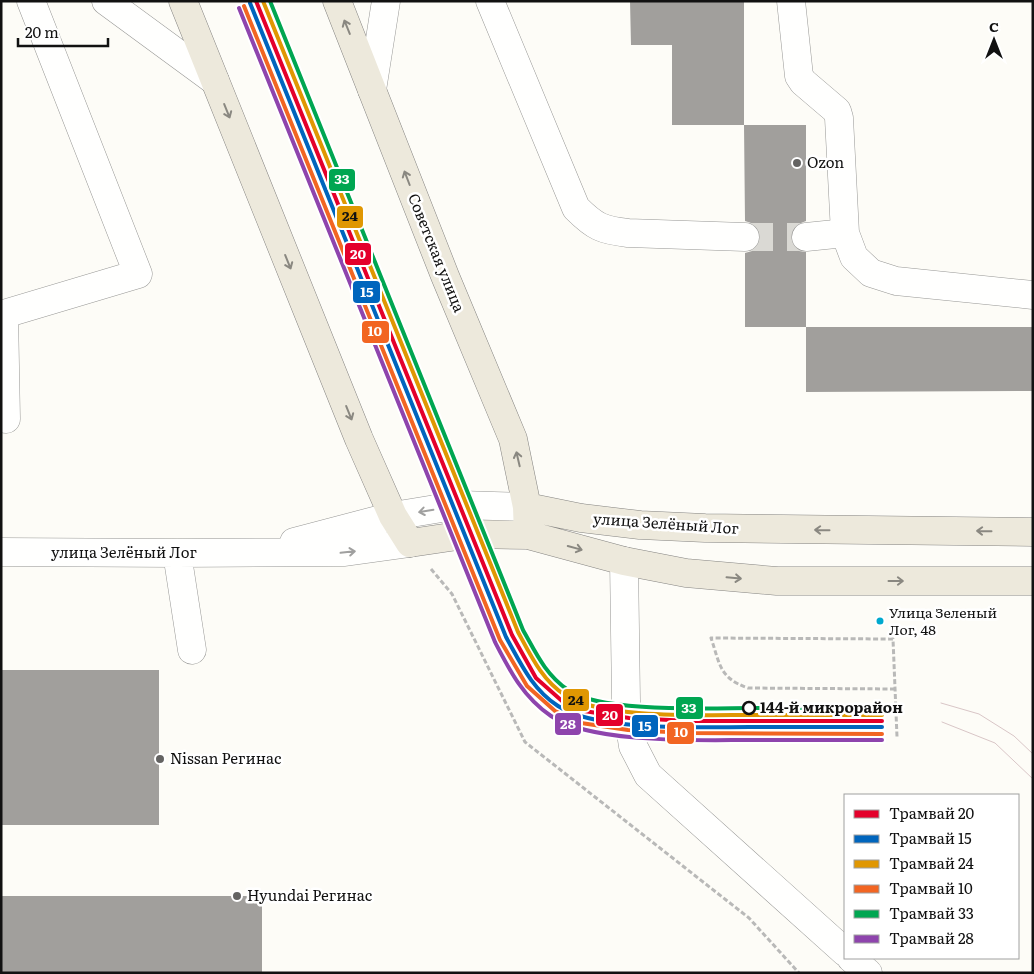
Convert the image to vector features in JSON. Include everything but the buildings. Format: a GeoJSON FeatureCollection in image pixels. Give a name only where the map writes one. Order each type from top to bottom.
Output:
{"type":"FeatureCollection","features":[{"type":"Feature","properties":{"kind":"main road"},"geometry":{"type":"LineString","coordinates":[[183,1],[359,438],[393,516],[410,543]]}},
{"type":"Feature","properties":{"kind":"main road","name":"Советская улица"},"geometry":{"type":"LineString","coordinates":[[337,1],[445,276],[513,439],[527,507],[528,535]]}},
{"type":"Feature","properties":{"kind":"main road","name":"улица Зелёный Лог"},"geometry":{"type":"LineString","coordinates":[[527,507],[581,518],[649,526],[1033,532]]}},
{"type":"Feature","properties":{"kind":"main road","name":"улица Зелёный Лог"},"geometry":{"type":"LineString","coordinates":[[410,543],[471,534],[528,535],[624,561],[686,573],[778,581],[1033,581]]}},
{"type":"Feature","properties":{"kind":"street"},"geometry":{"type":"LineString","coordinates":[[6,419],[4,314],[138,274],[31,1]]}},
{"type":"Feature","properties":{"kind":"street"},"geometry":{"type":"LineString","coordinates":[[106,1],[215,81]]}},
{"type":"Feature","properties":{"kind":"street"},"geometry":{"type":"LineString","coordinates":[[372,90],[386,1]]}},
{"type":"Feature","properties":{"kind":"street"},"geometry":{"type":"LineString","coordinates":[[490,1],[576,208],[591,223],[610,231],[628,233],[745,237]]}},
{"type":"Feature","properties":{"kind":"street"},"geometry":{"type":"LineString","coordinates":[[791,1],[799,76],[803,82],[837,112],[839,118],[845,233],[854,257],[871,273],[896,281],[1033,295]]}},
{"type":"Feature","properties":{"kind":"street"},"geometry":{"type":"LineString","coordinates":[[806,237],[845,233]]}},
{"type":"Feature","properties":{"kind":"street","name":"улица Зелёный Лог"},"geometry":{"type":"LineString","coordinates":[[247,553],[393,516],[460,505],[527,507]]}},
{"type":"Feature","properties":{"kind":"street","name":"улица Зелёный Лог"},"geometry":{"type":"LineString","coordinates":[[1,552],[345,552],[410,543]]}},
{"type":"Feature","properties":{"kind":"street"},"geometry":{"type":"LineString","coordinates":[[177,553],[192,650]]}},
{"type":"Feature","properties":{"kind":"street"},"geometry":{"type":"LineString","coordinates":[[624,561],[626,701],[633,746],[648,774],[844,951]]}},
{"type":"Feature","properties":{"kind":"street"},"geometry":{"type":"LineString","coordinates":[[852,959],[868,973]]}},
{"type":"Feature","properties":{"kind":"path"},"geometry":{"type":"LineString","coordinates":[[410,543],[452,594],[525,742],[749,918],[799,973]]}},
{"type":"Feature","properties":{"kind":"path"},"geometry":{"type":"LineString","coordinates":[[895,689],[748,688],[734,683],[722,672],[711,638],[892,639],[895,689],[897,737]]}},
{"type":"Feature","properties":{"kind":"tunnel"},"geometry":{"type":"LineString","coordinates":[[745,237],[806,237]]}},
{"type":"Feature","properties":{"kind":"tram line","name":"20"},"geometry":{"type":"LineString","coordinates":[[256,1],[512,635],[536,678],[562,701],[584,711],[629,718],[690,721],[882,721]]}},
{"type":"Feature","properties":{"kind":"tram line","name":"24"},"geometry":{"type":"LineString","coordinates":[[263,1],[518,632],[543,675],[565,695],[581,703],[627,712],[681,715],[882,715]]}},
{"type":"Feature","properties":{"kind":"tram line","name":"33"},"geometry":{"type":"LineString","coordinates":[[270,1],[523,630],[542,663],[553,677],[568,690],[584,697],[605,703],[630,706],[657,708],[882,708]]}},
{"type":"Feature","properties":{"kind":"tram line","name":"15"},"geometry":{"type":"LineString","coordinates":[[250,3],[506,637],[534,684],[558,706],[575,714],[623,724],[678,727],[882,727]]}},
{"type":"Feature","properties":{"kind":"tram line","name":"10"},"geometry":{"type":"LineString","coordinates":[[244,6],[500,640],[527,686],[555,711],[581,723],[628,730],[689,733],[882,734]]}},
{"type":"Feature","properties":{"kind":"tram line","name":"28"},"geometry":{"type":"LineString","coordinates":[[239,8],[495,642],[525,692],[541,709],[570,725],[593,732],[619,736],[675,740],[882,740]]}},
{"type":"Feature","properties":{"kind":"tram line"},"geometry":{"type":"LineString","coordinates":[[941,703],[979,714],[1014,736],[1033,754]]}},
{"type":"Feature","properties":{"kind":"tram line"},"geometry":{"type":"LineString","coordinates":[[942,722],[995,743],[1033,779]]}},
{"type":"Feature","properties":{"kind":"place","name":"Ozon"},"geometry":{"type":"Point","coordinates":[797,163]}},
{"type":"Feature","properties":{"kind":"place","name":"Улица Зеленый Лог, 48"},"geometry":{"type":"Point","coordinates":[880,621]}},
{"type":"Feature","properties":{"kind":"place","name":"144-й микрорайон"},"geometry":{"type":"Point","coordinates":[749,708]}},
{"type":"Feature","properties":{"kind":"place","name":"Nissan Регинас"},"geometry":{"type":"Point","coordinates":[160,759]}},
{"type":"Feature","properties":{"kind":"place","name":"Hyundai Регинас"},"geometry":{"type":"Point","coordinates":[237,896]}}]}
